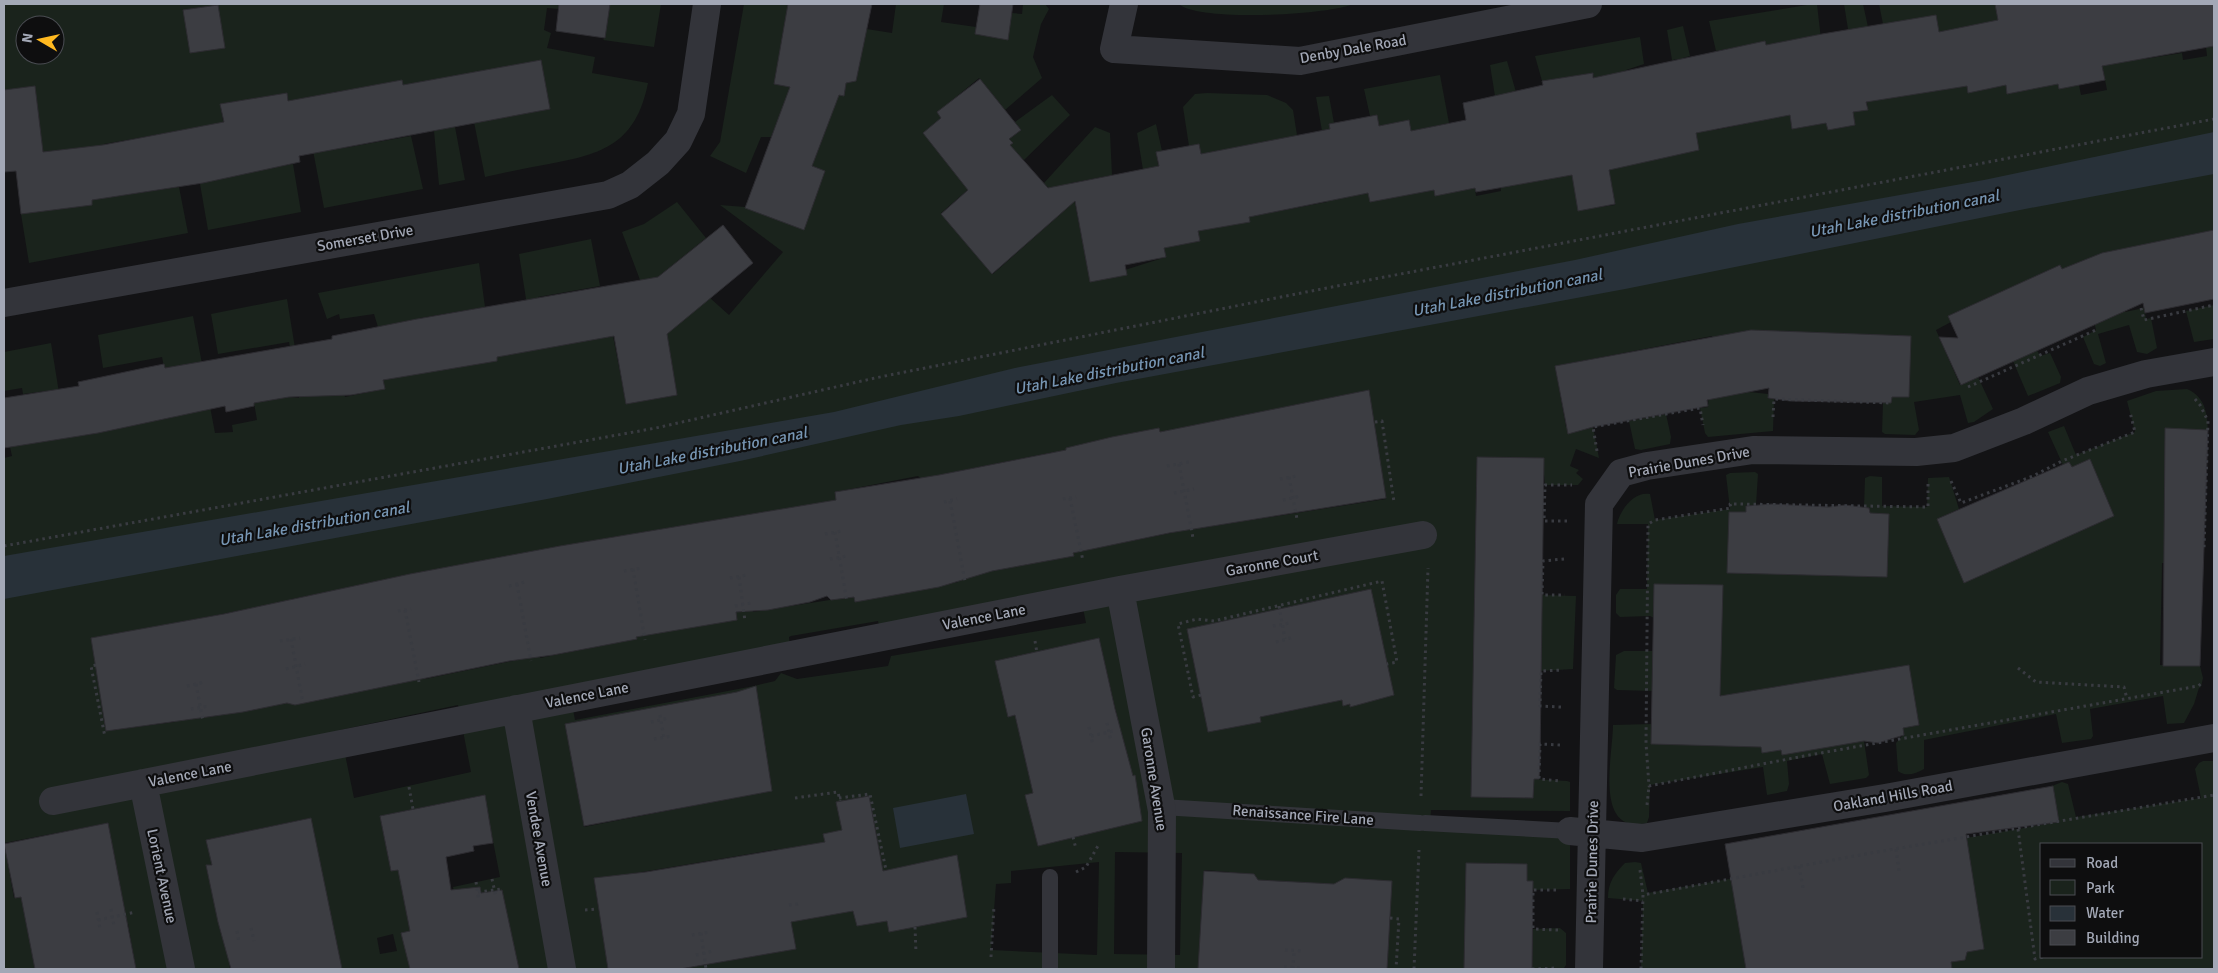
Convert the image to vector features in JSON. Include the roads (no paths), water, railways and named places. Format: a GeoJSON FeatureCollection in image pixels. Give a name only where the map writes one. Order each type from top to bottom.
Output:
{"type":"FeatureCollection","features":[{"type":"Feature","properties":{"kind":"street","name":"Somerset Drive"},"geometry":{"type":"LineString","coordinates":[[4,303],[608,195],[630,185],[658,164],[678,140],[691,114],[708,4]]}},
{"type":"Feature","properties":{"kind":"street","name":"Denby Dale Road"},"geometry":{"type":"LineString","coordinates":[[1124,4],[1114,49],[1300,61],[1588,4]]}},
{"type":"Feature","properties":{"kind":"street","name":"Prairie Dunes Drive"},"geometry":{"type":"LineString","coordinates":[[1576,969],[1581,832],[1599,504],[1620,473],[1647,466],[1753,450],[1916,452],[1954,448],[2024,421],[2088,392],[2146,374],[2214,362]]}},
{"type":"Feature","properties":{"kind":"street","name":"Garonne Court"},"geometry":{"type":"LineString","coordinates":[[1120,590],[1423,535]]}},
{"type":"Feature","properties":{"kind":"street","name":"Valence Lane"},"geometry":{"type":"LineString","coordinates":[[53,801],[1120,590]]}},
{"type":"Feature","properties":{"kind":"street","name":"Garonne Avenue"},"geometry":{"type":"LineString","coordinates":[[1120,590],[1174,808],[1161,969]]}},
{"type":"Feature","properties":{"kind":"street","name":"Vendee Avenue"},"geometry":{"type":"LineString","coordinates":[[516,709],[562,969]]}},
{"type":"Feature","properties":{"kind":"street","name":"Oakland Hills Road"},"geometry":{"type":"LineString","coordinates":[[1581,832],[1642,838],[1885,798],[2214,738]]}},
{"type":"Feature","properties":{"kind":"street","name":"Lorient Avenue"},"geometry":{"type":"LineString","coordinates":[[143,783],[181,969]]}},
{"type":"Feature","properties":{"kind":"lane","name":"Renaissance Fire Lane"},"geometry":{"type":"LineString","coordinates":[[1174,808],[1581,832]]}},
{"type":"Feature","properties":{"kind":"lane"},"geometry":{"type":"LineString","coordinates":[[1050,877],[1050,969]]}},
{"type":"Feature","properties":{"kind":"water","name":"Utah Lake distribution canal"},"geometry":{"type":"Polygon","coordinates":[[[2214,132],[2214,174],[2025,209],[1625,289],[1116,383],[959,416],[901,425],[740,461],[547,499],[4,599],[4,556],[834,412],[1015,368],[1575,260],[1738,224],[1984,180],[2214,132]]]}},
{"type":"Feature","properties":{"kind":"water"},"geometry":{"type":"Polygon","coordinates":[[[966,794],[974,834],[900,848],[893,808],[966,794]]]}}]}
